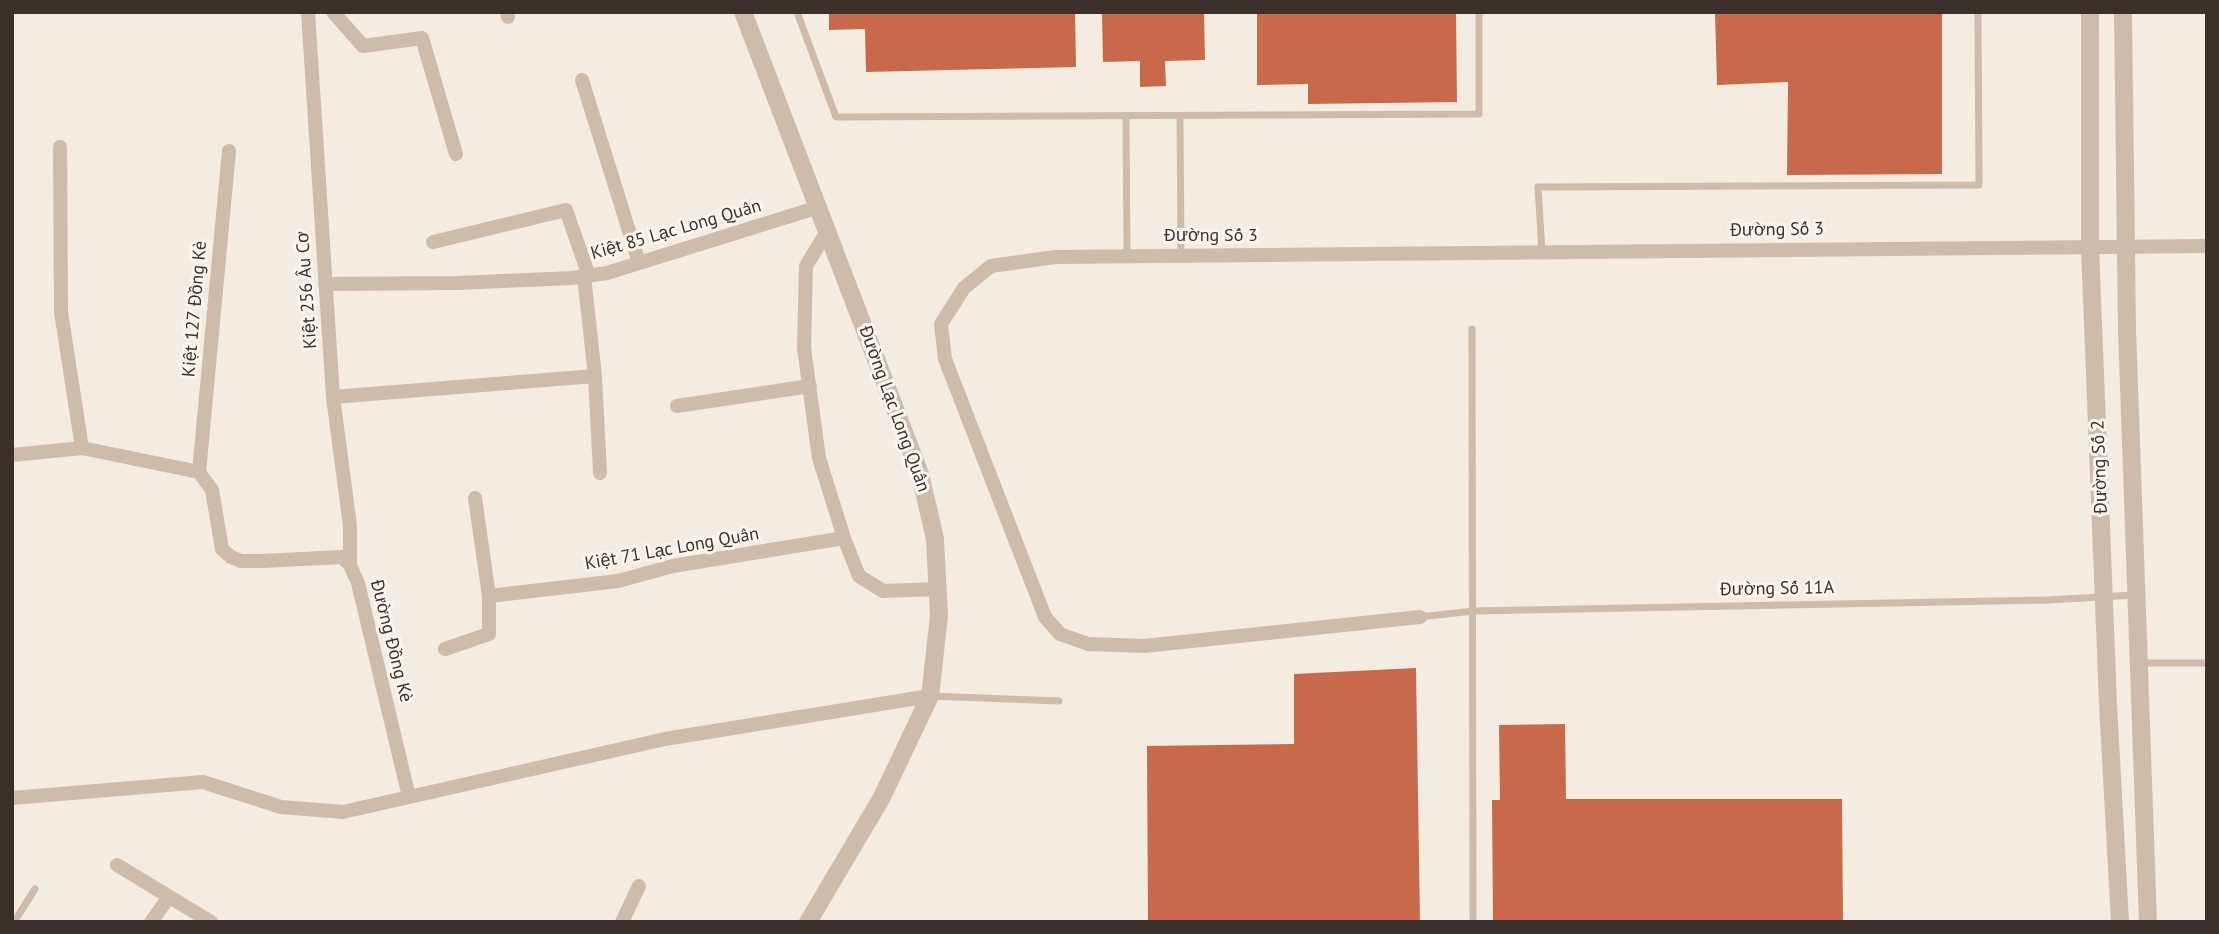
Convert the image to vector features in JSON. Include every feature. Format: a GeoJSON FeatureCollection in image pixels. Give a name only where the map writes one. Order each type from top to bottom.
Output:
{"type":"FeatureCollection","features":[{"type":"Feature","properties":{"kind":"street","name":"Kiệt 256 Âu Cơ"},"geometry":{"type":"LineString","coordinates":[[308,12],[333,397],[350,526],[350,565]]}},
{"type":"Feature","properties":{"kind":"street"},"geometry":{"type":"LineString","coordinates":[[333,12],[363,46],[422,38],[456,154]]}},
{"type":"Feature","properties":{"kind":"street","name":"Đường Lạc Long Quân"},"geometry":{"type":"LineString","coordinates":[[743,12],[920,474],[935,539],[939,616],[930,696],[881,799],[808,922]]}},
{"type":"Feature","properties":{"kind":"street","name":"Đường Số 2"},"geometry":{"type":"LineString","coordinates":[[2090,12],[2090,247],[2120,922]]}},
{"type":"Feature","properties":{"kind":"street","name":"Đường Số 2"},"geometry":{"type":"LineString","coordinates":[[2123,12],[2125,246],[2137,663],[2148,922]]}},
{"type":"Feature","properties":{"kind":"street"},"geometry":{"type":"LineString","coordinates":[[582,80],[639,263]]}},
{"type":"Feature","properties":{"kind":"street"},"geometry":{"type":"LineString","coordinates":[[60,147],[61,312],[82,448]]}},
{"type":"Feature","properties":{"kind":"street","name":"Kiệt 127 Đồng Kè"},"geometry":{"type":"LineString","coordinates":[[199,472],[229,151]]}},
{"type":"Feature","properties":{"kind":"street","name":"Kiệt 85 Lạc Long Quân"},"geometry":{"type":"LineString","coordinates":[[326,284],[416,284],[587,276],[639,263],[819,207]]}},
{"type":"Feature","properties":{"kind":"street"},"geometry":{"type":"LineString","coordinates":[[433,242],[566,210],[587,276],[600,473]]}},
{"type":"Feature","properties":{"kind":"street"},"geometry":{"type":"LineString","coordinates":[[828,230],[806,266],[804,348],[819,458],[859,576],[883,592],[937,589]]}},
{"type":"Feature","properties":{"kind":"street","name":"Đường Số 3"},"geometry":{"type":"LineString","coordinates":[[1420,617],[1144,646],[1088,644],[1060,634],[1045,617],[945,359],[941,324],[964,288],[990,265],[1055,257],[2207,246]]}},
{"type":"Feature","properties":{"kind":"street"},"geometry":{"type":"LineString","coordinates":[[333,397],[595,376]]}},
{"type":"Feature","properties":{"kind":"street"},"geometry":{"type":"LineString","coordinates":[[677,406],[810,386]]}},
{"type":"Feature","properties":{"kind":"street"},"geometry":{"type":"LineString","coordinates":[[12,455],[82,448],[199,472]]}},
{"type":"Feature","properties":{"kind":"street","name":"Đường Đồng Kè"},"geometry":{"type":"LineString","coordinates":[[199,472],[212,490],[222,549],[231,557],[241,561],[261,561],[330,556],[342,557],[350,565],[358,583],[409,797]]}},
{"type":"Feature","properties":{"kind":"street"},"geometry":{"type":"LineString","coordinates":[[445,649],[489,634],[489,596],[475,498]]}},
{"type":"Feature","properties":{"kind":"street","name":"Kiệt 71 Lạc Long Quân"},"geometry":{"type":"LineString","coordinates":[[489,596],[618,581],[673,566],[844,538]]}},
{"type":"Feature","properties":{"kind":"street"},"geometry":{"type":"LineString","coordinates":[[12,798],[202,782],[281,807],[343,812],[665,739],[930,696]]}},
{"type":"Feature","properties":{"kind":"street"},"geometry":{"type":"LineString","coordinates":[[117,865],[211,922]]}},
{"type":"Feature","properties":{"kind":"street"},"geometry":{"type":"LineString","coordinates":[[622,922],[639,886]]}},
{"type":"Feature","properties":{"kind":"street"},"geometry":{"type":"LineString","coordinates":[[151,922],[169,897]]}},
{"type":"Feature","properties":{"kind":"lane"},"geometry":{"type":"LineString","coordinates":[[797,12],[836,117],[1479,114],[1479,12]]}},
{"type":"Feature","properties":{"kind":"lane"},"geometry":{"type":"LineString","coordinates":[[1542,252],[1538,187],[1979,185],[1978,12]]}},
{"type":"Feature","properties":{"kind":"lane"},"geometry":{"type":"LineString","coordinates":[[1126,116],[1127,256]]}},
{"type":"Feature","properties":{"kind":"lane"},"geometry":{"type":"LineString","coordinates":[[1180,116],[1181,256]]}},
{"type":"Feature","properties":{"kind":"lane"},"geometry":{"type":"LineString","coordinates":[[1472,329],[1474,922]]}},
{"type":"Feature","properties":{"kind":"lane","name":"Đường Số 11A"},"geometry":{"type":"LineString","coordinates":[[1420,617],[1473,611],[2135,595]]}},
{"type":"Feature","properties":{"kind":"lane"},"geometry":{"type":"LineString","coordinates":[[2137,663],[2207,663]]}},
{"type":"Feature","properties":{"kind":"lane"},"geometry":{"type":"LineString","coordinates":[[930,696],[1059,701]]}},
{"type":"Feature","properties":{"kind":"lane"},"geometry":{"type":"LineString","coordinates":[[14,922],[35,889]]}},
{"type":"Feature","properties":{"kind":"building"},"geometry":{"type":"Polygon","coordinates":[[[829,12],[1075,12],[1076,67],[866,72],[865,29],[829,30],[829,12]]]}},
{"type":"Feature","properties":{"kind":"building"},"geometry":{"type":"Polygon","coordinates":[[[1102,12],[1204,12],[1205,60],[1165,61],[1166,86],[1140,87],[1140,61],[1103,62],[1102,12]]]}},
{"type":"Feature","properties":{"kind":"building"},"geometry":{"type":"Polygon","coordinates":[[[1257,12],[1456,12],[1457,102],[1308,104],[1308,84],[1257,85],[1257,12]]]}},
{"type":"Feature","properties":{"kind":"building"},"geometry":{"type":"Polygon","coordinates":[[[1715,12],[1942,12],[1942,174],[1787,175],[1788,82],[1717,85],[1715,12]]]}},
{"type":"Feature","properties":{"kind":"building"},"geometry":{"type":"Polygon","coordinates":[[[1416,668],[1420,922],[1148,922],[1147,746],[1294,744],[1294,674],[1416,668]]]}},
{"type":"Feature","properties":{"kind":"building"},"geometry":{"type":"Polygon","coordinates":[[[1565,724],[1566,799],[1842,799],[1843,922],[1493,922],[1492,800],[1500,800],[1499,725],[1565,724]]]}}]}
